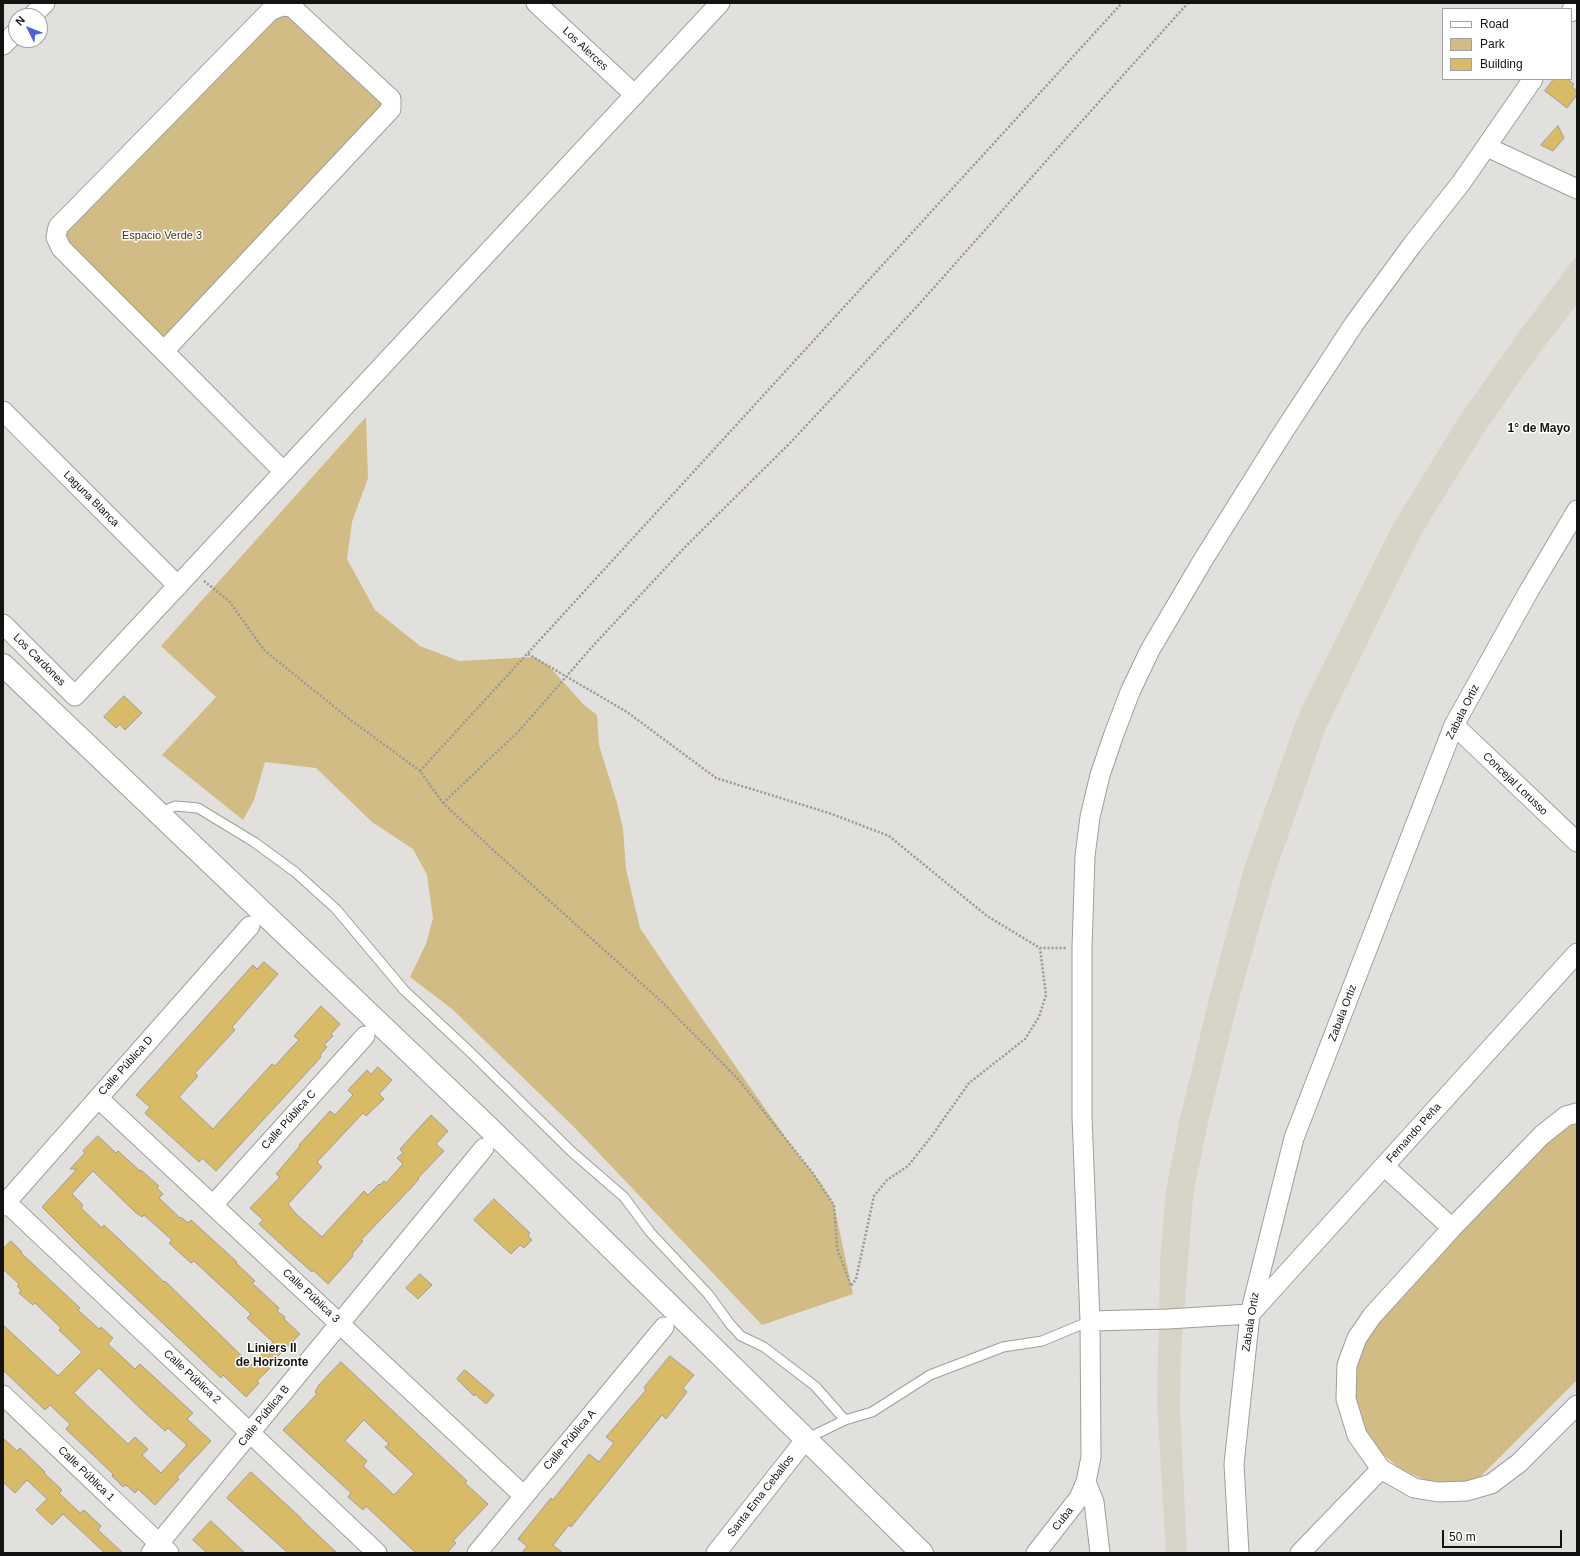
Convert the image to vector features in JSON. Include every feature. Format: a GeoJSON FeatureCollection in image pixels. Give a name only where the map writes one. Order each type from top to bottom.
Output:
{"type":"FeatureCollection","features":[{"type":"Feature","properties":{"kind":"street","name":"Los Alerces"},"geometry":{"type":"LineString","coordinates":[[536,3],[635,95]]}},
{"type":"Feature","properties":{"kind":"street"},"geometry":{"type":"LineString","coordinates":[[184,580],[720,3]]}},
{"type":"Feature","properties":{"kind":"street"},"geometry":{"type":"LineString","coordinates":[[164,351],[391,109],[391,99],[292,7],[282,6],[270,10],[58,227],[56,237],[61,248],[284,472]]}},
{"type":"Feature","properties":{"kind":"street","name":"Cuba"},"geometry":{"type":"LineString","coordinates":[[1036,1553],[1079,1498],[1086,1482],[1091,1457],[1090,1321],[1082,1116],[1082,948],[1086,856],[1090,817],[1100,775],[1130,692],[1150,650],[1211,547],[1280,437],[1354,324],[1487,147],[1532,80]]}},
{"type":"Feature","properties":{"kind":"street"},"geometry":{"type":"LineString","coordinates":[[1487,147],[1577,189]]}},
{"type":"Feature","properties":{"kind":"street","name":"Laguna Blanca"},"geometry":{"type":"LineString","coordinates":[[3,411],[184,580]]}},
{"type":"Feature","properties":{"kind":"street","name":"Zabala Ortiz"},"geometry":{"type":"LineString","coordinates":[[1238,1553],[1234,1464],[1250,1314],[1294,1138],[1454,725],[1534,582],[1577,510]]}},
{"type":"Feature","properties":{"kind":"street","name":"Los Cardones"},"geometry":{"type":"LineString","coordinates":[[3,624],[75,696],[184,580]]}},
{"type":"Feature","properties":{"kind":"street"},"geometry":{"type":"LineString","coordinates":[[3,665],[489,1128],[922,1553]]}},
{"type":"Feature","properties":{"kind":"street","name":"Concejal Lorusso"},"geometry":{"type":"LineString","coordinates":[[1454,725],[1577,842]]}},
{"type":"Feature","properties":{"kind":"street","name":"Calle Pública D"},"geometry":{"type":"LineString","coordinates":[[5,1204],[250,926]]}},
{"type":"Feature","properties":{"kind":"street","name":"Fernando Peña"},"geometry":{"type":"LineString","coordinates":[[1250,1314],[1577,953]]}},
{"type":"Feature","properties":{"kind":"street","name":"Calle Pública C"},"geometry":{"type":"LineString","coordinates":[[213,1205],[365,1036]]}},
{"type":"Feature","properties":{"kind":"street","name":"Calle Pública 3"},"geometry":{"type":"LineString","coordinates":[[98,1098],[524,1496]]}},
{"type":"Feature","properties":{"kind":"street"},"geometry":{"type":"LineString","coordinates":[[1577,1113],[1566,1116],[1542,1135],[1452,1228],[1372,1316],[1357,1338],[1347,1365],[1346,1399],[1357,1435],[1381,1469],[1414,1488],[1438,1492],[1468,1491],[1491,1484],[1519,1463],[1577,1405]]}},
{"type":"Feature","properties":{"kind":"street","name":"Calle Pública B"},"geometry":{"type":"LineString","coordinates":[[160,1550],[250,1432],[484,1148]]}},
{"type":"Feature","properties":{"kind":"street"},"geometry":{"type":"LineString","coordinates":[[1384,1166],[1452,1228]]}},
{"type":"Feature","properties":{"kind":"street","name":"Calle Pública 2"},"geometry":{"type":"LineString","coordinates":[[5,1204],[250,1432],[377,1553]]}},
{"type":"Feature","properties":{"kind":"street"},"geometry":{"type":"LineString","coordinates":[[1090,1321],[1168,1319],[1250,1314]]}},
{"type":"Feature","properties":{"kind":"street","name":"Calle Pública A"},"geometry":{"type":"LineString","coordinates":[[477,1553],[664,1327]]}},
{"type":"Feature","properties":{"kind":"street","name":"Calle Pública 1"},"geometry":{"type":"LineString","coordinates":[[3,1395],[160,1550]]}},
{"type":"Feature","properties":{"kind":"street","name":"Santa Ema Ceballos"},"geometry":{"type":"LineString","coordinates":[[716,1553],[806,1439]]}},
{"type":"Feature","properties":{"kind":"street"},"geometry":{"type":"LineString","coordinates":[[1300,1553],[1381,1469]]}},
{"type":"Feature","properties":{"kind":"street"},"geometry":{"type":"LineString","coordinates":[[1086,1482],[1094,1502],[1100,1553]]}},
{"type":"Feature","properties":{"kind":"lane"},"geometry":{"type":"LineString","coordinates":[[158,814],[175,806],[198,808],[254,842],[295,872],[336,909],[404,990],[469,1051],[572,1152],[624,1196],[650,1232],[708,1294],[730,1324],[741,1336],[764,1347],[815,1386],[845,1420]]}},
{"type":"Feature","properties":{"kind":"lane"},"geometry":{"type":"LineString","coordinates":[[806,1439],[845,1420],[872,1412],[930,1375],[1003,1347],[1042,1341],[1090,1321]]}},
{"type":"Feature","properties":{"kind":"path"},"geometry":{"type":"LineString","coordinates":[[420,771],[1122,3]]}},
{"type":"Feature","properties":{"kind":"path"},"geometry":{"type":"LineString","coordinates":[[443,803],[520,730],[566,676],[686,546],[792,441],[922,301],[1188,3]]}},
{"type":"Feature","properties":{"kind":"path"},"geometry":{"type":"LineString","coordinates":[[184,580],[208,583],[229,601],[264,650],[348,718],[420,771],[443,803],[662,1002],[738,1079],[812,1172],[834,1205],[838,1248],[851,1286],[856,1280],[874,1196],[887,1180],[908,1166],[969,1083],[1026,1039],[1039,1017],[1046,995],[1040,948]]}},
{"type":"Feature","properties":{"kind":"path"},"geometry":{"type":"LineString","coordinates":[[528,654],[628,712],[716,778],[832,814],[889,836],[987,916],[1040,948],[1082,948]]}},
{"type":"Feature","properties":{"kind":"shaded area"},"geometry":{"type":"Polygon","coordinates":[[[1577,255],[1577,304],[1537,356],[1483,434],[1420,536],[1326,728],[1273,879],[1237,1006],[1209,1118],[1193,1196],[1181,1352],[1180,1406],[1187,1553],[1166,1553],[1157,1403],[1160,1263],[1166,1191],[1180,1118],[1210,995],[1244,868],[1297,718],[1391,528],[1456,422],[1519,332],[1577,255]]]}},
{"type":"Feature","properties":{"kind":"green space","name":"Espacio Verde 3"},"geometry":{"type":"Polygon","coordinates":[[[282,6],[391,99],[164,351],[61,248],[58,227],[282,6]]]}},
{"type":"Feature","properties":{"kind":"green space"},"geometry":{"type":"Polygon","coordinates":[[[366,417],[368,478],[352,522],[347,559],[375,610],[420,646],[459,661],[534,657],[549,666],[583,704],[597,715],[599,745],[617,803],[623,829],[626,869],[640,928],[790,1144],[819,1181],[834,1205],[853,1294],[762,1325],[575,1128],[452,1009],[410,977],[426,944],[433,918],[427,875],[413,849],[372,822],[316,768],[265,762],[254,800],[243,820],[162,755],[216,697],[161,646],[366,417]]]}},
{"type":"Feature","properties":{"kind":"green space"},"geometry":{"type":"Polygon","coordinates":[[[1577,1119],[1577,1380],[1475,1482],[1448,1483],[1428,1481],[1411,1474],[1398,1467],[1377,1449],[1366,1434],[1358,1417],[1352,1384],[1362,1336],[1553,1129],[1577,1119]]]}},
{"type":"Feature","properties":{"kind":"building"},"geometry":{"type":"Polygon","coordinates":[[[1553,80],[1568,80],[1574,84],[1572,87],[1577,91],[1577,95],[1567,108],[1545,91],[1553,80]]]}},
{"type":"Feature","properties":{"kind":"building"},"geometry":{"type":"Polygon","coordinates":[[[1558,126],[1564,138],[1553,151],[1541,145],[1558,126]]]}},
{"type":"Feature","properties":{"kind":"building"},"geometry":{"type":"Polygon","coordinates":[[[124,696],[142,713],[125,730],[120,724],[116,728],[104,717],[124,696]]]}},
{"type":"Feature","properties":{"kind":"building"},"geometry":{"type":"Polygon","coordinates":[[[264,962],[278,974],[232,1027],[235,1030],[195,1073],[198,1076],[179,1097],[213,1129],[272,1064],[275,1066],[299,1040],[294,1036],[321,1006],[340,1024],[331,1034],[333,1036],[324,1045],[327,1047],[320,1055],[321,1057],[216,1171],[202,1158],[199,1162],[145,1113],[150,1107],[136,1095],[253,965],[257,969],[264,962]]]}},
{"type":"Feature","properties":{"kind":"building"},"geometry":{"type":"Polygon","coordinates":[[[378,1067],[392,1080],[379,1094],[384,1099],[366,1116],[363,1113],[317,1162],[322,1167],[288,1204],[296,1214],[322,1237],[364,1191],[368,1195],[379,1184],[380,1185],[384,1181],[386,1183],[403,1164],[397,1158],[403,1153],[400,1149],[431,1115],[448,1131],[436,1144],[444,1151],[361,1240],[363,1241],[352,1254],[353,1256],[328,1284],[313,1270],[312,1272],[259,1224],[263,1220],[250,1208],[280,1177],[276,1174],[300,1146],[299,1145],[330,1111],[335,1115],[353,1095],[348,1090],[367,1070],[371,1074],[378,1067]]]}},
{"type":"Feature","properties":{"kind":"building"},"geometry":{"type":"Polygon","coordinates":[[[98,1136],[116,1153],[118,1151],[140,1171],[141,1170],[159,1186],[157,1188],[163,1194],[159,1198],[180,1218],[181,1217],[188,1223],[191,1220],[237,1262],[236,1263],[255,1281],[252,1283],[279,1308],[277,1311],[285,1317],[284,1319],[300,1334],[268,1366],[270,1368],[257,1381],[259,1383],[246,1397],[223,1375],[221,1378],[83,1248],[42,1207],[77,1169],[70,1169],[85,1153],[83,1151],[98,1136]],[[93,1171],[72,1194],[83,1205],[81,1208],[102,1228],[104,1225],[164,1282],[165,1281],[251,1365],[273,1342],[247,1318],[251,1314],[194,1261],[191,1263],[169,1243],[172,1240],[144,1215],[142,1217],[93,1171]]]}},
{"type":"Feature","properties":{"kind":"building"},"geometry":{"type":"Polygon","coordinates":[[[494,1199],[530,1233],[528,1236],[532,1240],[524,1248],[520,1245],[511,1254],[474,1220],[494,1199]]]}},
{"type":"Feature","properties":{"kind":"building"},"geometry":{"type":"Polygon","coordinates":[[[11,1241],[22,1252],[21,1253],[80,1308],[78,1310],[99,1329],[101,1327],[113,1338],[108,1344],[135,1369],[140,1364],[193,1413],[187,1419],[211,1441],[177,1477],[179,1479],[155,1505],[138,1489],[135,1493],[126,1485],[123,1487],[112,1476],[113,1474],[66,1429],[70,1424],[50,1405],[45,1410],[3,1370],[3,1325],[58,1376],[82,1352],[59,1330],[61,1328],[35,1303],[33,1305],[19,1293],[21,1290],[17,1286],[19,1284],[3,1269],[3,1249],[11,1241]],[[99,1368],[74,1393],[128,1444],[135,1437],[148,1449],[142,1455],[161,1473],[187,1445],[168,1428],[165,1431],[99,1368]]]}},
{"type":"Feature","properties":{"kind":"building"},"geometry":{"type":"Polygon","coordinates":[[[420,1274],[432,1285],[418,1299],[406,1288],[420,1274]]]}},
{"type":"Feature","properties":{"kind":"building"},"geometry":{"type":"Polygon","coordinates":[[[670,1356],[694,1375],[683,1388],[687,1392],[666,1419],[662,1415],[571,1527],[569,1525],[553,1545],[563,1553],[522,1553],[527,1546],[518,1539],[551,1498],[553,1500],[589,1454],[599,1462],[614,1443],[606,1437],[646,1390],[644,1388],[670,1356]]]}},
{"type":"Feature","properties":{"kind":"building"},"geometry":{"type":"Polygon","coordinates":[[[341,1362],[467,1481],[465,1483],[488,1504],[453,1541],[456,1543],[447,1553],[416,1553],[366,1506],[363,1510],[348,1497],[351,1493],[283,1430],[317,1394],[315,1392],[319,1385],[341,1362]],[[364,1420],[345,1441],[367,1461],[363,1466],[394,1495],[414,1474],[385,1447],[389,1444],[364,1420]]]}},
{"type":"Feature","properties":{"kind":"building"},"geometry":{"type":"Polygon","coordinates":[[[465,1370],[494,1395],[486,1404],[475,1394],[474,1396],[457,1379],[465,1370]]]}},
{"type":"Feature","properties":{"kind":"building"},"geometry":{"type":"Polygon","coordinates":[[[3,1438],[17,1451],[20,1448],[62,1490],[59,1493],[80,1513],[84,1510],[101,1526],[98,1530],[123,1553],[105,1553],[63,1514],[52,1525],[36,1510],[47,1499],[27,1480],[15,1493],[3,1482],[3,1438]]]}},
{"type":"Feature","properties":{"kind":"building"},"geometry":{"type":"Polygon","coordinates":[[[251,1472],[337,1553],[288,1553],[227,1498],[251,1472]]]}},
{"type":"Feature","properties":{"kind":"building"},"geometry":{"type":"Polygon","coordinates":[[[211,1521],[245,1553],[207,1553],[193,1540],[211,1521]]]}},
{"type":"Feature","properties":{"kind":"district","name":"1° de Mayo"},"geometry":{"type":"Point","coordinates":[1539,429]}},
{"type":"Feature","properties":{"kind":"district","name":"Liniers II de Horizonte"},"geometry":{"type":"Point","coordinates":[272,1356]}}]}
